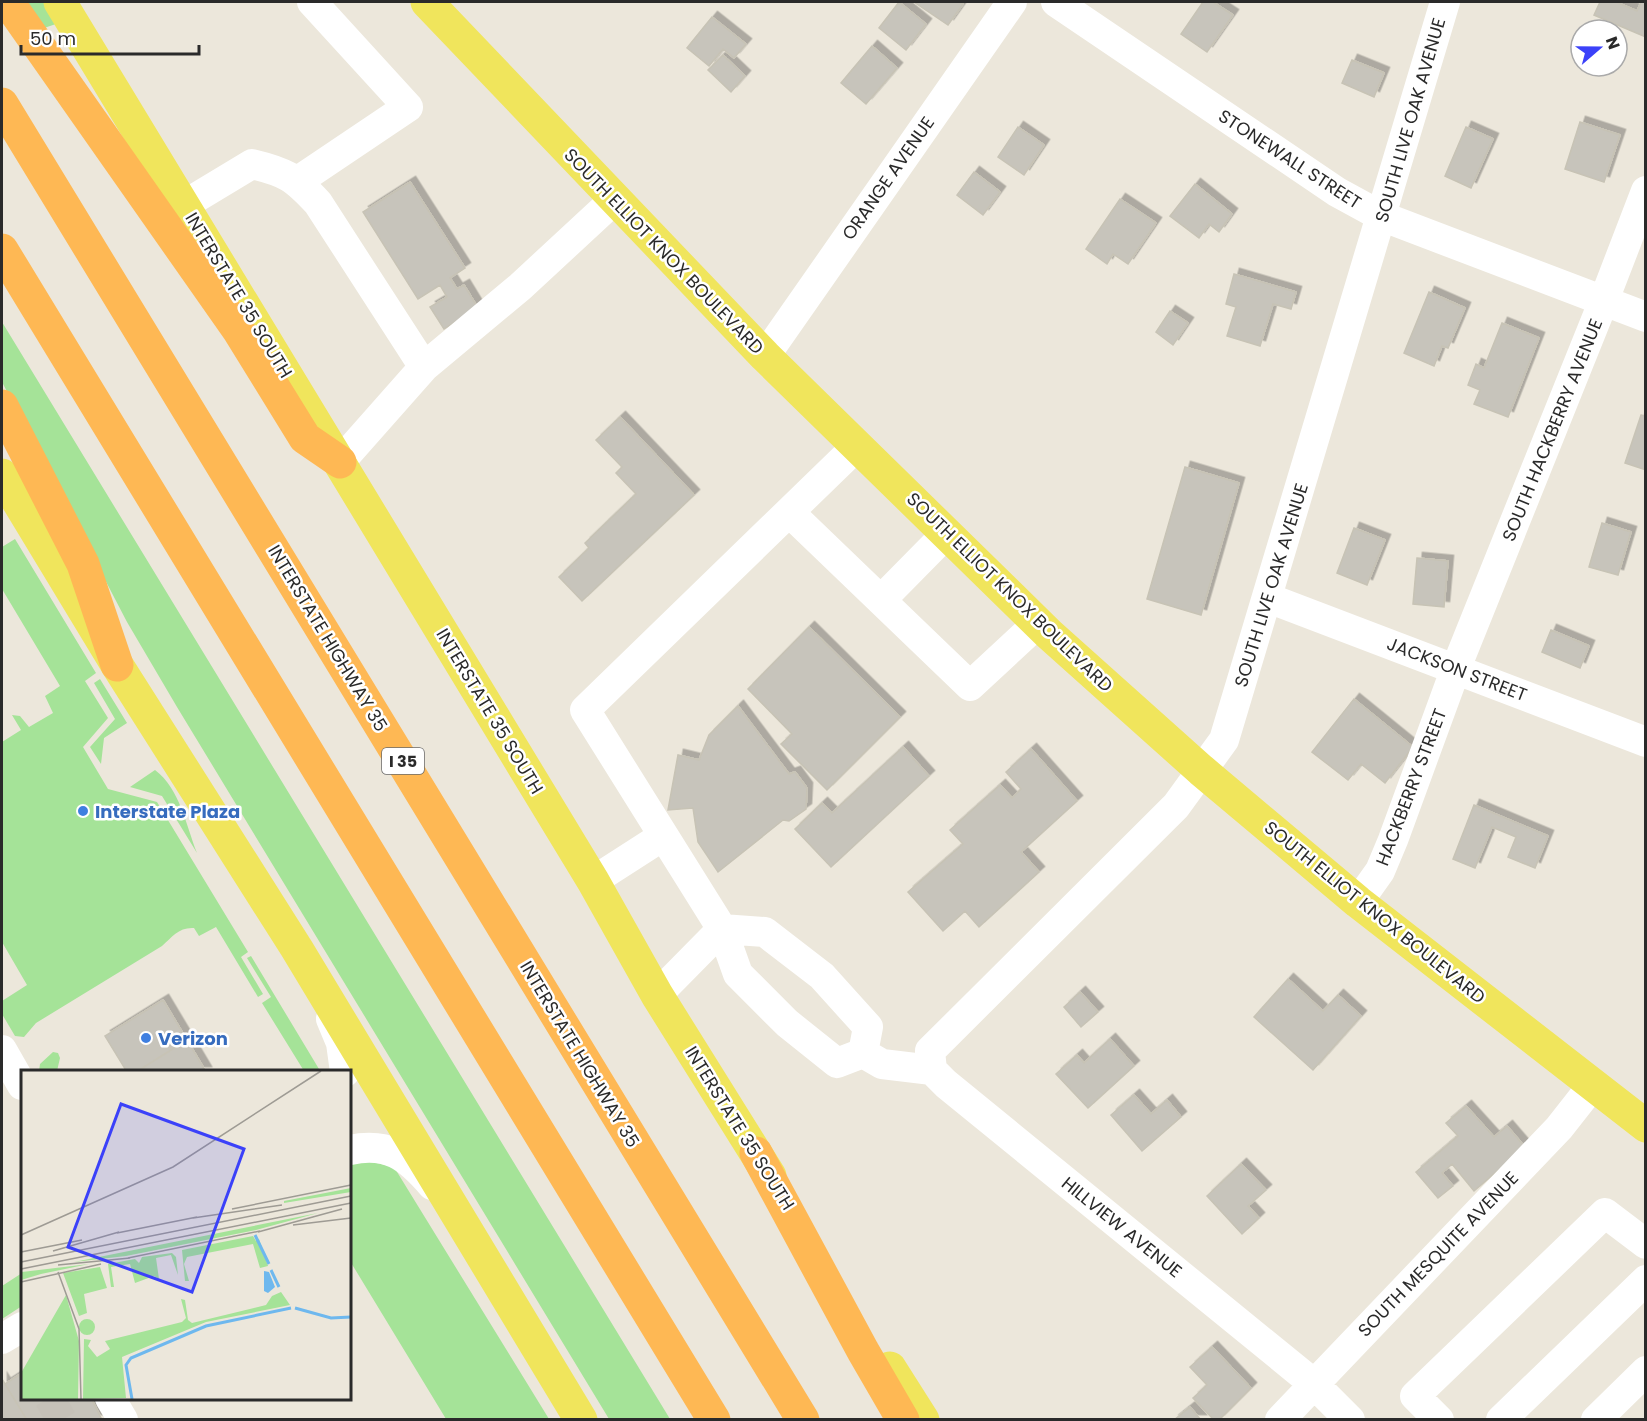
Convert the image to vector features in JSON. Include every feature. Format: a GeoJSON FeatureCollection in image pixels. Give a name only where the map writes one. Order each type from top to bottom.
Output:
{"type":"FeatureCollection","features":[{"type":"Feature","properties":{"kind":"highway"},"geometry":{"type":"LineString","coordinates":[[8,2],[239,332],[305,438],[340,462]]}},
{"type":"Feature","properties":{"kind":"highway","name":"INTERSTATE HIGHWAY 35"},"geometry":{"type":"LineString","coordinates":[[2,104],[803,1419]]}},
{"type":"Feature","properties":{"kind":"highway"},"geometry":{"type":"LineString","coordinates":[[2,250],[714,1419]]}},
{"type":"Feature","properties":{"kind":"highway"},"geometry":{"type":"LineString","coordinates":[[2,406],[83,564],[117,665]]}},
{"type":"Feature","properties":{"kind":"highway"},"geometry":{"type":"LineString","coordinates":[[756,1153],[863,1351],[903,1419]]}},
{"type":"Feature","properties":{"kind":"main road","name":"INTERSTATE 35 SOUTH"},"geometry":{"type":"LineString","coordinates":[[60,2],[593,881],[657,995],[922,1419]]}},
{"type":"Feature","properties":{"kind":"main road","name":"SOUTH ELLIOT KNOX BOULEVARD"},"geometry":{"type":"LineString","coordinates":[[439,6],[615,199],[765,356],[1038,623],[1201,770],[1358,902],[1646,1126]]}},
{"type":"Feature","properties":{"kind":"main road"},"geometry":{"type":"LineString","coordinates":[[2,475],[117,665],[297,949],[581,1419]]}},
{"type":"Feature","properties":{"kind":"street"},"geometry":{"type":"LineString","coordinates":[[298,182],[408,107],[312,2]]}},
{"type":"Feature","properties":{"kind":"street","name":"ORANGE AVENUE"},"geometry":{"type":"LineString","coordinates":[[765,356],[1012,2]]}},
{"type":"Feature","properties":{"kind":"street","name":"STONEWALL STREET"},"geometry":{"type":"LineString","coordinates":[[1056,2],[1337,192],[1381,216],[1646,317]]}},
{"type":"Feature","properties":{"kind":"street","name":"SOUTH LIVE OAK AVENUE"},"geometry":{"type":"LineString","coordinates":[[932,1070],[930,1051],[1176,806],[1224,740],[1445,2]]}},
{"type":"Feature","properties":{"kind":"street"},"geometry":{"type":"LineString","coordinates":[[184,205],[252,164],[277,170],[298,182],[318,203],[424,367]]}},
{"type":"Feature","properties":{"kind":"street","name":"SOUTH HACKBERRY AVENUE"},"geometry":{"type":"LineString","coordinates":[[1456,668],[1646,191]]}},
{"type":"Feature","properties":{"kind":"street"},"geometry":{"type":"LineString","coordinates":[[340,462],[424,367],[520,287],[615,199]]}},
{"type":"Feature","properties":{"kind":"street"},"geometry":{"type":"LineString","coordinates":[[857,446],[585,710],[722,929],[738,974],[787,1023],[837,1063],[863,1053]]}},
{"type":"Feature","properties":{"kind":"street"},"geometry":{"type":"LineString","coordinates":[[789,512],[970,686],[1038,623]]}},
{"type":"Feature","properties":{"kind":"street"},"geometry":{"type":"LineString","coordinates":[[881,600],[947,533]]}},
{"type":"Feature","properties":{"kind":"street","name":"JACKSON STREET"},"geometry":{"type":"LineString","coordinates":[[1268,598],[1646,742]]}},
{"type":"Feature","properties":{"kind":"street","name":"HACKBERRY STREET"},"geometry":{"type":"LineString","coordinates":[[1358,902],[1380,871],[1393,840],[1456,668]]}},
{"type":"Feature","properties":{"kind":"street"},"geometry":{"type":"LineString","coordinates":[[593,881],[663,836]]}},
{"type":"Feature","properties":{"kind":"street"},"geometry":{"type":"LineString","coordinates":[[657,995],[722,929],[765,932],[822,976],[868,1027],[863,1053]]}},
{"type":"Feature","properties":{"kind":"street"},"geometry":{"type":"LineString","coordinates":[[297,949],[340,1043],[345,1070]]}},
{"type":"Feature","properties":{"kind":"street"},"geometry":{"type":"LineString","coordinates":[[2,1050],[21,1083]]}},
{"type":"Feature","properties":{"kind":"street"},"geometry":{"type":"LineString","coordinates":[[863,1053],[882,1064],[932,1070]]}},
{"type":"Feature","properties":{"kind":"street","name":"HILLVIEW AVENUE"},"geometry":{"type":"LineString","coordinates":[[932,1070],[946,1084],[1314,1384],[1350,1419]]}},
{"type":"Feature","properties":{"kind":"street","name":"SOUTH MESQUITE AVENUE"},"geometry":{"type":"LineString","coordinates":[[1280,1419],[1559,1128],[1592,1086]]}},
{"type":"Feature","properties":{"kind":"street"},"geometry":{"type":"LineString","coordinates":[[351,1150],[378,1148],[389,1150],[406,1159],[431,1184],[462,1224]]}},
{"type":"Feature","properties":{"kind":"street"},"geometry":{"type":"LineString","coordinates":[[1438,1419],[1414,1396],[1605,1213],[1646,1244]]}},
{"type":"Feature","properties":{"kind":"street"},"geometry":{"type":"LineString","coordinates":[[1501,1419],[1646,1280]]}},
{"type":"Feature","properties":{"kind":"street"},"geometry":{"type":"LineString","coordinates":[[1596,1419],[1646,1371]]}},
{"type":"Feature","properties":{"kind":"street"},"geometry":{"type":"LineString","coordinates":[[111,1400],[123,1419]]}},
{"type":"Feature","properties":{"kind":"green space"},"geometry":{"type":"Polygon","coordinates":[[[22,2],[46,2],[59,23],[41,29],[22,2]]]}},
{"type":"Feature","properties":{"kind":"green space"},"geometry":{"type":"Polygon","coordinates":[[[2,322],[670,1419],[609,1419],[127,622],[2,382],[2,322]]]}},
{"type":"Feature","properties":{"kind":"green space"},"geometry":{"type":"Polygon","coordinates":[[[15,539],[96,673],[85,681],[108,718],[83,747],[108,789],[157,802],[248,952],[241,957],[263,994],[258,997],[216,927],[199,936],[194,928],[189,928],[180,931],[162,946],[36,1023],[24,1037],[15,1036],[2,1014],[2,1001],[27,985],[2,942],[2,742],[21,730],[12,715],[20,716],[29,727],[53,713],[45,696],[60,686],[2,589],[2,547],[15,539]]]}},
{"type":"Feature","properties":{"kind":"green space"},"geometry":{"type":"Polygon","coordinates":[[[100,679],[127,723],[104,738],[101,764],[90,747],[115,719],[94,683],[100,679]]]}},
{"type":"Feature","properties":{"kind":"green space"},"geometry":{"type":"Polygon","coordinates":[[[155,770],[171,787],[197,853],[162,796],[130,787],[155,770]]]}},
{"type":"Feature","properties":{"kind":"green space"},"geometry":{"type":"Polygon","coordinates":[[[251,956],[319,1070],[303,1070],[262,1003],[271,997],[247,958],[251,956]]]}},
{"type":"Feature","properties":{"kind":"green space"},"geometry":{"type":"Polygon","coordinates":[[[53,1052],[58,1053],[60,1058],[57,1070],[39,1070],[40,1064],[53,1052]]]}},
{"type":"Feature","properties":{"kind":"green space"},"geometry":{"type":"Polygon","coordinates":[[[351,1157],[394,1167],[549,1419],[446,1419],[351,1263],[351,1157]]]}},
{"type":"Feature","properties":{"kind":"green space"},"geometry":{"type":"Polygon","coordinates":[[[21,1274],[21,1307],[2,1319],[2,1286],[21,1274]]]}},
{"type":"Feature","properties":{"kind":"building"},"geometry":{"type":"Polygon","coordinates":[[[899,2],[926,24],[906,50],[879,28],[899,2]]]}},
{"type":"Feature","properties":{"kind":"building"},"geometry":{"type":"Polygon","coordinates":[[[914,2],[959,2],[963,4],[948,25],[914,2]]]}},
{"type":"Feature","properties":{"kind":"building"},"geometry":{"type":"Polygon","coordinates":[[[1203,2],[1213,2],[1233,15],[1207,52],[1181,34],[1203,2]]]}},
{"type":"Feature","properties":{"kind":"building"},"geometry":{"type":"Polygon","coordinates":[[[1600,2],[1616,2],[1637,11],[1641,2],[1646,2],[1646,37],[1629,30],[1629,18],[1601,18],[1594,15],[1600,2]]]}},
{"type":"Feature","properties":{"kind":"building"},"geometry":{"type":"Polygon","coordinates":[[[712,17],[746,44],[734,58],[723,49],[709,66],[687,48],[712,17]]]}},
{"type":"Feature","properties":{"kind":"building"},"geometry":{"type":"Polygon","coordinates":[[[872,46],[897,68],[866,104],[841,83],[872,46]]]}},
{"type":"Feature","properties":{"kind":"building"},"geometry":{"type":"Polygon","coordinates":[[[723,55],[745,76],[731,92],[708,70],[723,55]]]}},
{"type":"Feature","properties":{"kind":"building"},"geometry":{"type":"Polygon","coordinates":[[[1352,60],[1384,73],[1374,97],[1342,83],[1352,60]]]}},
{"type":"Feature","properties":{"kind":"building"},"geometry":{"type":"Polygon","coordinates":[[[1580,122],[1620,135],[1604,182],[1565,169],[1580,122]]]}},
{"type":"Feature","properties":{"kind":"building"},"geometry":{"type":"Polygon","coordinates":[[[1018,127],[1044,145],[1024,175],[998,157],[1018,127]]]}},
{"type":"Feature","properties":{"kind":"building"},"geometry":{"type":"Polygon","coordinates":[[[1466,127],[1493,139],[1471,188],[1445,176],[1466,127]]]}},
{"type":"Feature","properties":{"kind":"building"},"geometry":{"type":"Polygon","coordinates":[[[974,172],[1000,192],[983,215],[957,195],[974,172]]]}},
{"type":"Feature","properties":{"kind":"building"},"geometry":{"type":"Polygon","coordinates":[[[410,182],[465,268],[450,278],[457,289],[464,285],[478,308],[444,329],[430,307],[447,297],[440,285],[418,299],[363,212],[410,182]]]}},
{"type":"Feature","properties":{"kind":"building"},"geometry":{"type":"Polygon","coordinates":[[[1195,184],[1232,214],[1219,232],[1209,224],[1199,238],[1170,216],[1195,184]]]}},
{"type":"Feature","properties":{"kind":"building"},"geometry":{"type":"Polygon","coordinates":[[[1120,199],[1156,223],[1128,264],[1113,254],[1107,264],[1086,249],[1120,199]]]}},
{"type":"Feature","properties":{"kind":"building"},"geometry":{"type":"Polygon","coordinates":[[[1234,274],[1296,292],[1291,309],[1273,304],[1260,346],[1227,336],[1236,307],[1226,304],[1234,274]]]}},
{"type":"Feature","properties":{"kind":"building"},"geometry":{"type":"Polygon","coordinates":[[[1429,292],[1465,308],[1448,348],[1442,346],[1434,366],[1404,353],[1429,292]]]}},
{"type":"Feature","properties":{"kind":"building"},"geometry":{"type":"Polygon","coordinates":[[[1170,311],[1188,323],[1173,345],[1156,332],[1170,311]]]}},
{"type":"Feature","properties":{"kind":"building"},"geometry":{"type":"Polygon","coordinates":[[[1502,323],[1539,338],[1508,417],[1474,404],[1480,390],[1468,385],[1476,364],[1484,368],[1502,323]]]}},
{"type":"Feature","properties":{"kind":"building"},"geometry":{"type":"Polygon","coordinates":[[[1641,415],[1646,416],[1646,470],[1625,463],[1641,415]]]}},
{"type":"Feature","properties":{"kind":"building"},"geometry":{"type":"Polygon","coordinates":[[[620,417],[694,495],[582,601],[559,577],[589,548],[585,543],[636,494],[616,473],[622,467],[596,440],[620,417]]]}},
{"type":"Feature","properties":{"kind":"building"},"geometry":{"type":"Polygon","coordinates":[[[1185,467],[1239,483],[1201,615],[1147,599],[1185,467]]]}},
{"type":"Feature","properties":{"kind":"building"},"geometry":{"type":"Polygon","coordinates":[[[1602,523],[1631,532],[1618,575],[1589,567],[1602,523]]]}},
{"type":"Feature","properties":{"kind":"building"},"geometry":{"type":"Polygon","coordinates":[[[1354,528],[1385,540],[1367,585],[1337,573],[1354,528]]]}},
{"type":"Feature","properties":{"kind":"building"},"geometry":{"type":"Polygon","coordinates":[[[1417,558],[1448,561],[1444,607],[1413,604],[1417,558]]]}},
{"type":"Feature","properties":{"kind":"building"},"geometry":{"type":"Polygon","coordinates":[[[809,627],[900,717],[827,790],[781,744],[792,734],[748,689],[809,627]]]}},
{"type":"Feature","properties":{"kind":"building"},"geometry":{"type":"Polygon","coordinates":[[[1551,630],[1589,646],[1580,668],[1542,652],[1551,630]]]}},
{"type":"Feature","properties":{"kind":"building"},"geometry":{"type":"Polygon","coordinates":[[[1354,699],[1413,747],[1385,783],[1361,764],[1348,780],[1312,752],[1354,699]]]}},
{"type":"Feature","properties":{"kind":"building"},"geometry":{"type":"Polygon","coordinates":[[[738,706],[789,774],[795,772],[807,788],[806,809],[789,821],[783,820],[718,872],[698,842],[693,808],[668,810],[678,755],[699,760],[709,735],[738,706]]]}},
{"type":"Feature","properties":{"kind":"building"},"geometry":{"type":"Polygon","coordinates":[[[903,747],[929,776],[831,867],[795,829],[822,803],[832,813],[903,747]]]}},
{"type":"Feature","properties":{"kind":"building"},"geometry":{"type":"Polygon","coordinates":[[[1031,749],[1077,801],[1021,852],[1039,872],[979,927],[965,911],[943,931],[908,892],[963,844],[950,830],[1000,785],[1012,798],[1021,789],[1006,772],[1031,749]]]}},
{"type":"Feature","properties":{"kind":"building"},"geometry":{"type":"Polygon","coordinates":[[[1474,805],[1548,836],[1535,868],[1508,857],[1516,837],[1492,827],[1475,868],[1453,859],[1474,805]]]}},
{"type":"Feature","properties":{"kind":"building"},"geometry":{"type":"Polygon","coordinates":[[[1288,979],[1323,1011],[1338,995],[1361,1016],[1313,1070],[1254,1017],[1288,979]]]}},
{"type":"Feature","properties":{"kind":"building"},"geometry":{"type":"Polygon","coordinates":[[[1080,992],[1098,1012],[1081,1027],[1064,1007],[1080,992]]]}},
{"type":"Feature","properties":{"kind":"building","name":"Verizon"},"geometry":{"type":"Polygon","coordinates":[[[163,1000],[187,1040],[139,1070],[126,1070],[105,1036],[163,1000]]]}},
{"type":"Feature","properties":{"kind":"building"},"geometry":{"type":"Polygon","coordinates":[[[1110,1039],[1134,1066],[1088,1108],[1056,1074],[1077,1055],[1084,1063],[1110,1039]]]}},
{"type":"Feature","properties":{"kind":"building"},"geometry":{"type":"Polygon","coordinates":[[[187,1040],[205,1070],[139,1070],[187,1040]]]}},
{"type":"Feature","properties":{"kind":"building"},"geometry":{"type":"Polygon","coordinates":[[[1134,1095],[1151,1114],[1167,1100],[1181,1117],[1142,1151],[1111,1115],[1134,1095]]]}},
{"type":"Feature","properties":{"kind":"building"},"geometry":{"type":"Polygon","coordinates":[[[1466,1106],[1494,1137],[1507,1126],[1525,1147],[1474,1191],[1452,1164],[1442,1173],[1453,1186],[1438,1198],[1416,1172],[1458,1136],[1446,1123],[1466,1106]]]}},
{"type":"Feature","properties":{"kind":"building"},"geometry":{"type":"Polygon","coordinates":[[[1241,1164],[1266,1190],[1248,1206],[1259,1218],[1242,1234],[1207,1196],[1241,1164]]]}},
{"type":"Feature","properties":{"kind":"building"},"geometry":{"type":"Polygon","coordinates":[[[1212,1347],[1251,1388],[1219,1420],[1214,1420],[1193,1398],[1207,1385],[1190,1367],[1212,1347]]]}},
{"type":"Feature","properties":{"kind":"building"},"geometry":{"type":"Polygon","coordinates":[[[21,1374],[21,1400],[92,1400],[102,1420],[27,1420],[5,1384],[21,1374]]]}},
{"type":"Feature","properties":{"kind":"building"},"geometry":{"type":"Polygon","coordinates":[[[2,1379],[5,1384],[27,1420],[2,1420],[2,1379]]]}},
{"type":"Feature","properties":{"kind":"building"},"geometry":{"type":"Polygon","coordinates":[[[1190,1407],[1201,1420],[1174,1420],[1190,1407]]]}},
{"type":"Feature","properties":{"kind":"tunnel"},"geometry":{"type":"LineString","coordinates":[[50,1400],[62,1420]]}},
{"type":"Feature","properties":{"kind":"place","name":"Interstate Plaza"},"geometry":{"type":"Point","coordinates":[83,811]}},
{"type":"Feature","properties":{"kind":"place","name":"Verizon"},"geometry":{"type":"Point","coordinates":[146,1038]}}]}
